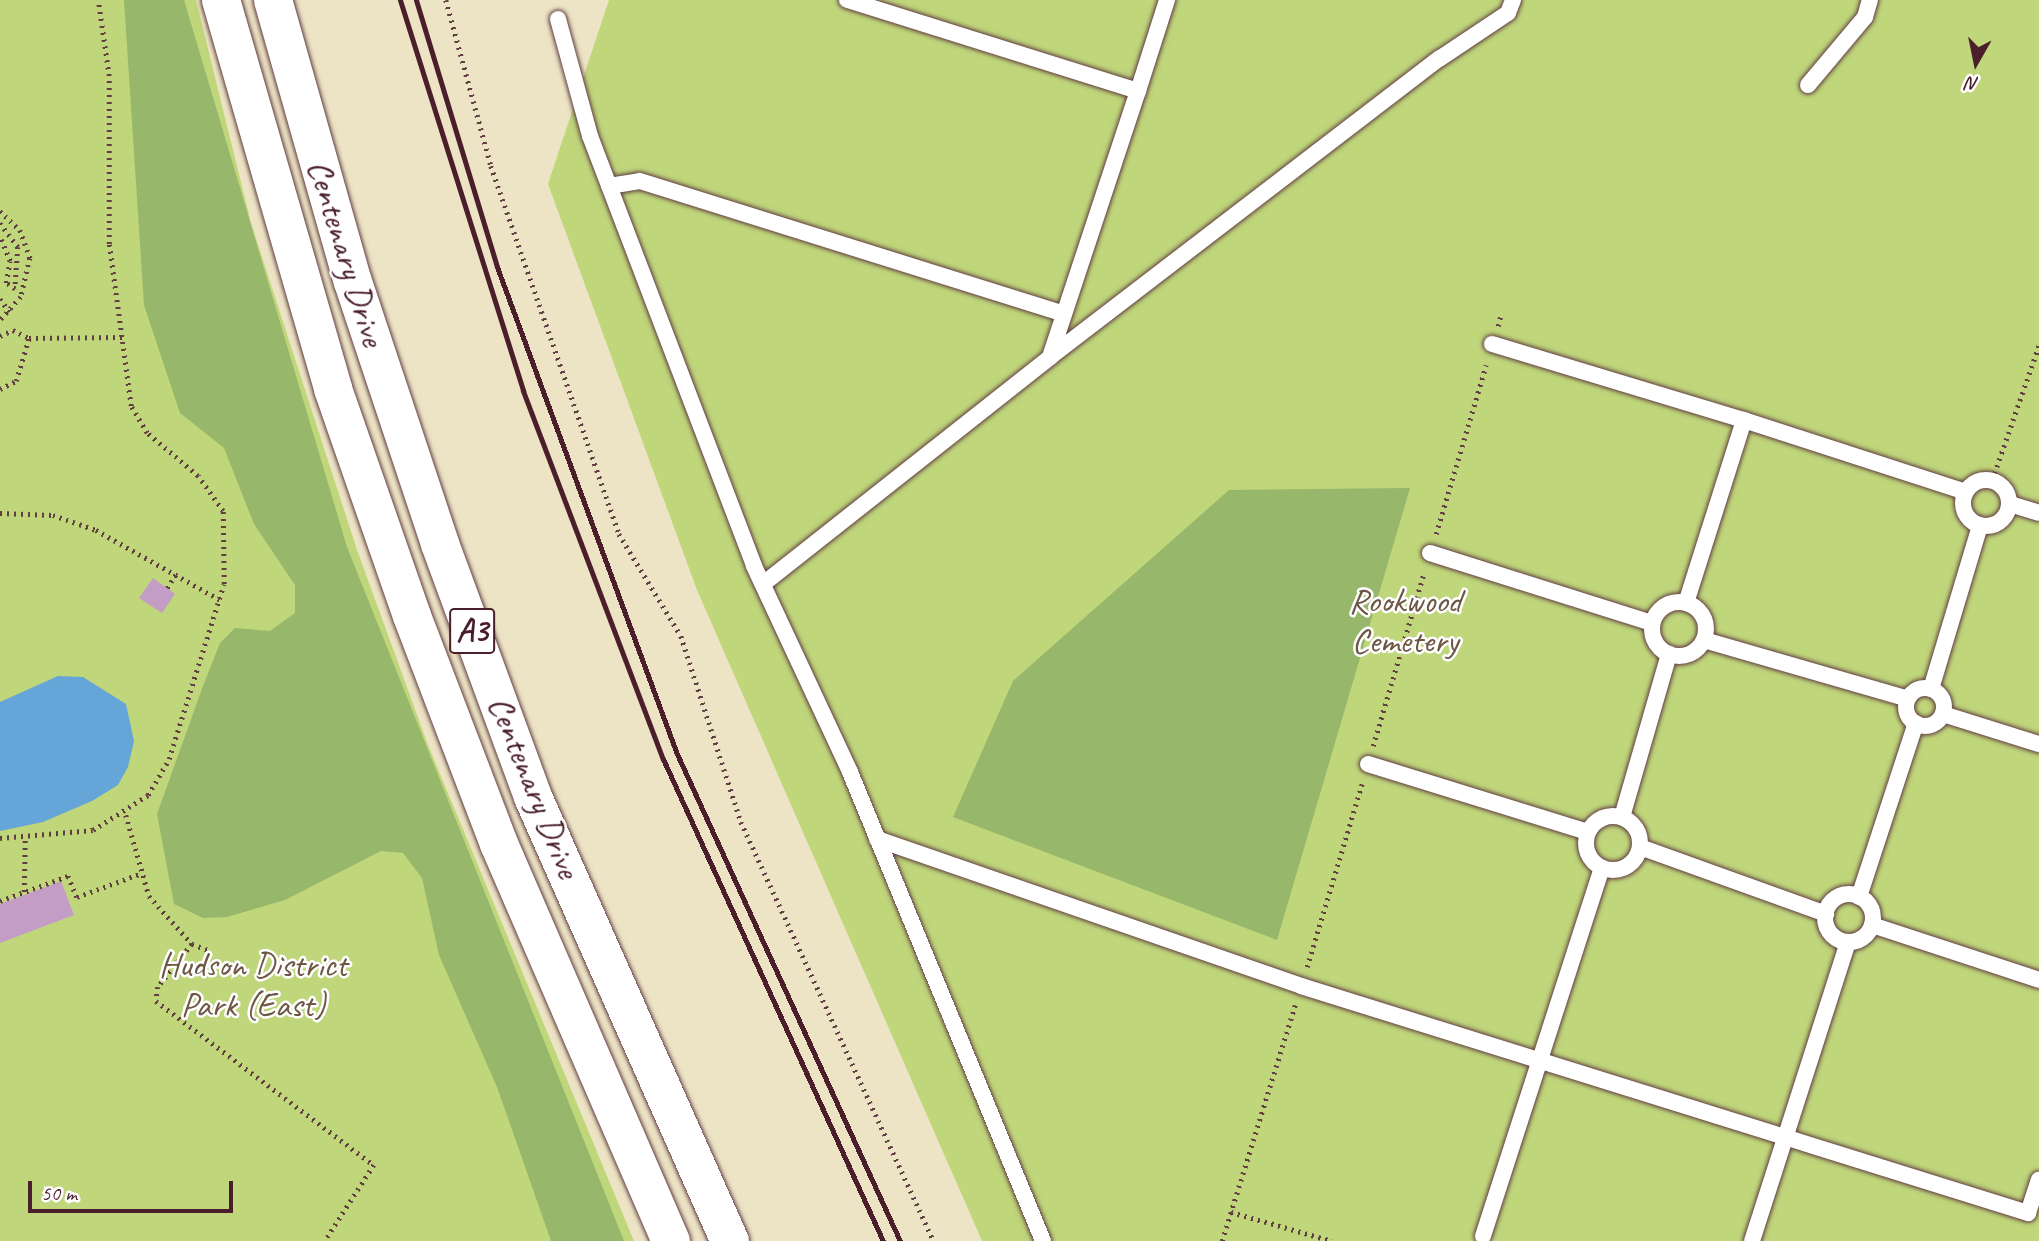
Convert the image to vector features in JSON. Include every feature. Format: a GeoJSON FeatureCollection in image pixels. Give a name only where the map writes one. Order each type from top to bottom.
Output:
{"type":"FeatureCollection","features":[{"type":"Feature","properties":{"kind":"highway","name":"Centenary Drive"},"geometry":{"type":"LineString","coordinates":[[221,0],[333,389],[412,616],[499,844],[671,1241]]}},
{"type":"Feature","properties":{"kind":"highway","name":"Centenary Drive"},"geometry":{"type":"LineString","coordinates":[[273,0],[353,282],[449,570],[533,797],[730,1241]]}},
{"type":"Feature","properties":{"kind":"lane"},"geometry":{"type":"LineString","coordinates":[[847,0],[1138,91]]}},
{"type":"Feature","properties":{"kind":"lane"},"geometry":{"type":"LineString","coordinates":[[1050,357],[1167,0]]}},
{"type":"Feature","properties":{"kind":"lane"},"geometry":{"type":"LineString","coordinates":[[763,584],[1050,357],[1508,13],[1513,0]]}},
{"type":"Feature","properties":{"kind":"lane"},"geometry":{"type":"LineString","coordinates":[[1808,85],[1865,17],[1870,0]]}},
{"type":"Feature","properties":{"kind":"lane"},"geometry":{"type":"LineString","coordinates":[[558,19],[610,186],[763,584],[877,839],[1043,1241]]}},
{"type":"Feature","properties":{"kind":"lane"},"geometry":{"type":"LineString","coordinates":[[610,186],[640,181],[1064,314]]}},
{"type":"Feature","properties":{"kind":"lane"},"geometry":{"type":"LineString","coordinates":[[1492,344],[1744,419],[1966,492]]}},
{"type":"Feature","properties":{"kind":"lane"},"geometry":{"type":"LineString","coordinates":[[1686,603],[1744,419]]}},
{"type":"Feature","properties":{"kind":"lane"},"geometry":{"type":"LineString","coordinates":[[1980,526],[1964,510],[1966,492],[1979,481],[1992,481],[2010,504],[2039,513]]}},
{"type":"Feature","properties":{"kind":"lane"},"geometry":{"type":"LineString","coordinates":[[1980,526],[2004,520],[2010,504]]}},
{"type":"Feature","properties":{"kind":"lane"},"geometry":{"type":"LineString","coordinates":[[1704,640],[1908,699],[1931,689],[1980,526]]}},
{"type":"Feature","properties":{"kind":"lane"},"geometry":{"type":"LineString","coordinates":[[1430,553],[1652,623]]}},
{"type":"Feature","properties":{"kind":"lane"},"geometry":{"type":"LineString","coordinates":[[1686,603],[1705,621],[1704,640],[1692,653],[1668,654],[1656,643],[1652,623],[1664,606],[1686,603]]}},
{"type":"Feature","properties":{"kind":"lane"},"geometry":{"type":"LineString","coordinates":[[1622,817],[1668,654]]}},
{"type":"Feature","properties":{"kind":"lane"},"geometry":{"type":"LineString","coordinates":[[1916,723],[1929,725],[1943,714],[1944,701],[1931,689]]}},
{"type":"Feature","properties":{"kind":"lane"},"geometry":{"type":"LineString","coordinates":[[1859,897],[1916,723],[1908,699]]}},
{"type":"Feature","properties":{"kind":"lane"},"geometry":{"type":"LineString","coordinates":[[1943,714],[2039,744]]}},
{"type":"Feature","properties":{"kind":"lane"},"geometry":{"type":"LineString","coordinates":[[1368,764],[1588,832]]}},
{"type":"Feature","properties":{"kind":"lane"},"geometry":{"type":"LineString","coordinates":[[1622,817],[1636,829],[1640,847],[1629,865],[1602,868],[1588,856],[1588,832],[1598,820],[1622,817]]}},
{"type":"Feature","properties":{"kind":"lane"},"geometry":{"type":"LineString","coordinates":[[877,839],[1301,986],[1539,1056],[2033,1215],[2039,1180]]}},
{"type":"Feature","properties":{"kind":"lane"},"geometry":{"type":"LineString","coordinates":[[1640,847],[1826,914]]}},
{"type":"Feature","properties":{"kind":"lane"},"geometry":{"type":"LineString","coordinates":[[1483,1236],[1602,868]]}},
{"type":"Feature","properties":{"kind":"lane"},"geometry":{"type":"LineString","coordinates":[[1826,914],[1840,897],[1859,897],[1872,912],[1872,925]]}},
{"type":"Feature","properties":{"kind":"lane"},"geometry":{"type":"LineString","coordinates":[[1826,914],[1832,935],[1848,942]]}},
{"type":"Feature","properties":{"kind":"lane"},"geometry":{"type":"LineString","coordinates":[[1752,1241],[1782,1134],[1848,942],[1872,925]]}},
{"type":"Feature","properties":{"kind":"lane"},"geometry":{"type":"LineString","coordinates":[[1872,925],[2039,980]]}},
{"type":"Feature","properties":{"kind":"path"},"geometry":{"type":"LineString","coordinates":[[0,838],[25,840],[93,830],[126,815],[148,795],[169,759],[220,600],[227,558],[223,511],[198,476],[139,421],[122,337],[109,244],[109,76],[98,0]]}},
{"type":"Feature","properties":{"kind":"path"},"geometry":{"type":"LineString","coordinates":[[446,0],[491,166],[619,534],[681,636],[741,822],[934,1241]]}},
{"type":"Feature","properties":{"kind":"path"},"geometry":{"type":"LineString","coordinates":[[0,211],[7,216],[30,258],[26,287],[10,312],[0,320]]}},
{"type":"Feature","properties":{"kind":"path"},"geometry":{"type":"LineString","coordinates":[[0,237],[10,261],[6,284],[15,289],[18,247],[1,223],[7,216]]}},
{"type":"Feature","properties":{"kind":"path"},"geometry":{"type":"LineString","coordinates":[[0,299],[10,312]]}},
{"type":"Feature","properties":{"kind":"path"},"geometry":{"type":"LineString","coordinates":[[1,335],[13,330],[29,338],[122,337]]}},
{"type":"Feature","properties":{"kind":"path"},"geometry":{"type":"LineString","coordinates":[[0,389],[16,381],[29,338]]}},
{"type":"Feature","properties":{"kind":"path"},"geometry":{"type":"LineString","coordinates":[[1992,481],[2039,345]]}},
{"type":"Feature","properties":{"kind":"path"},"geometry":{"type":"LineString","coordinates":[[0,513],[64,518],[129,545],[220,600]]}},
{"type":"Feature","properties":{"kind":"path"},"geometry":{"type":"LineString","coordinates":[[167,588],[176,574]]}},
{"type":"Feature","properties":{"kind":"path"},"geometry":{"type":"LineString","coordinates":[[126,815],[140,874],[149,896],[192,944],[211,951]]}},
{"type":"Feature","properties":{"kind":"path"},"geometry":{"type":"LineString","coordinates":[[24,891],[25,840]]}},
{"type":"Feature","properties":{"kind":"path"},"geometry":{"type":"LineString","coordinates":[[0,901],[68,876],[77,897],[140,874]]}},
{"type":"Feature","properties":{"kind":"path"},"geometry":{"type":"LineString","coordinates":[[192,944],[158,987],[156,1001],[373,1165],[325,1241]]}},
{"type":"Feature","properties":{"kind":"path"},"geometry":{"type":"LineString","coordinates":[[1231,1212],[1332,1241]]}},
{"type":"Feature","properties":{"kind":"green space","name":"Hudson District Park (East)"},"geometry":{"type":"Polygon","coordinates":[[[0,0],[196,0],[251,223],[357,550],[428,745],[634,1241],[0,1241],[0,0]]]}},
{"type":"Feature","properties":{"kind":"green space"},"geometry":{"type":"Polygon","coordinates":[[[124,0],[184,0],[347,547],[624,1241],[551,1241],[497,1087],[439,955],[422,878],[403,853],[381,851],[285,900],[227,917],[203,918],[174,904],[157,814],[203,686],[220,643],[235,628],[270,631],[295,613],[295,585],[254,524],[224,448],[180,413],[144,305],[124,0]]]}},
{"type":"Feature","properties":{"kind":"green space","name":"Rookwood Cemetery"},"geometry":{"type":"Polygon","coordinates":[[[609,0],[2039,0],[2039,1241],[982,1241],[697,590],[548,184],[609,0]]]}},
{"type":"Feature","properties":{"kind":"green space"},"geometry":{"type":"Polygon","coordinates":[[[1410,488],[1277,940],[953,817],[1013,681],[1229,490],[1410,488]]]}},
{"type":"Feature","properties":{"kind":"water"},"geometry":{"type":"Polygon","coordinates":[[[58,676],[83,677],[126,704],[134,741],[128,767],[118,785],[92,801],[43,822],[0,831],[0,702],[58,676]]]}},
{"type":"Feature","properties":{"kind":"building"},"geometry":{"type":"Polygon","coordinates":[[[153,578],[175,594],[162,613],[139,598],[153,578]]]}},
{"type":"Feature","properties":{"kind":"building"},"geometry":{"type":"Polygon","coordinates":[[[61,881],[74,915],[0,943],[0,904],[61,881]]]}},
{"type":"Feature","properties":{"kind":"railway"},"geometry":{"type":"LineString","coordinates":[[400,0],[523,391],[663,759],[883,1241]]}},
{"type":"Feature","properties":{"kind":"railway"},"geometry":{"type":"LineString","coordinates":[[416,0],[497,267],[677,754],[900,1241]]}}]}
